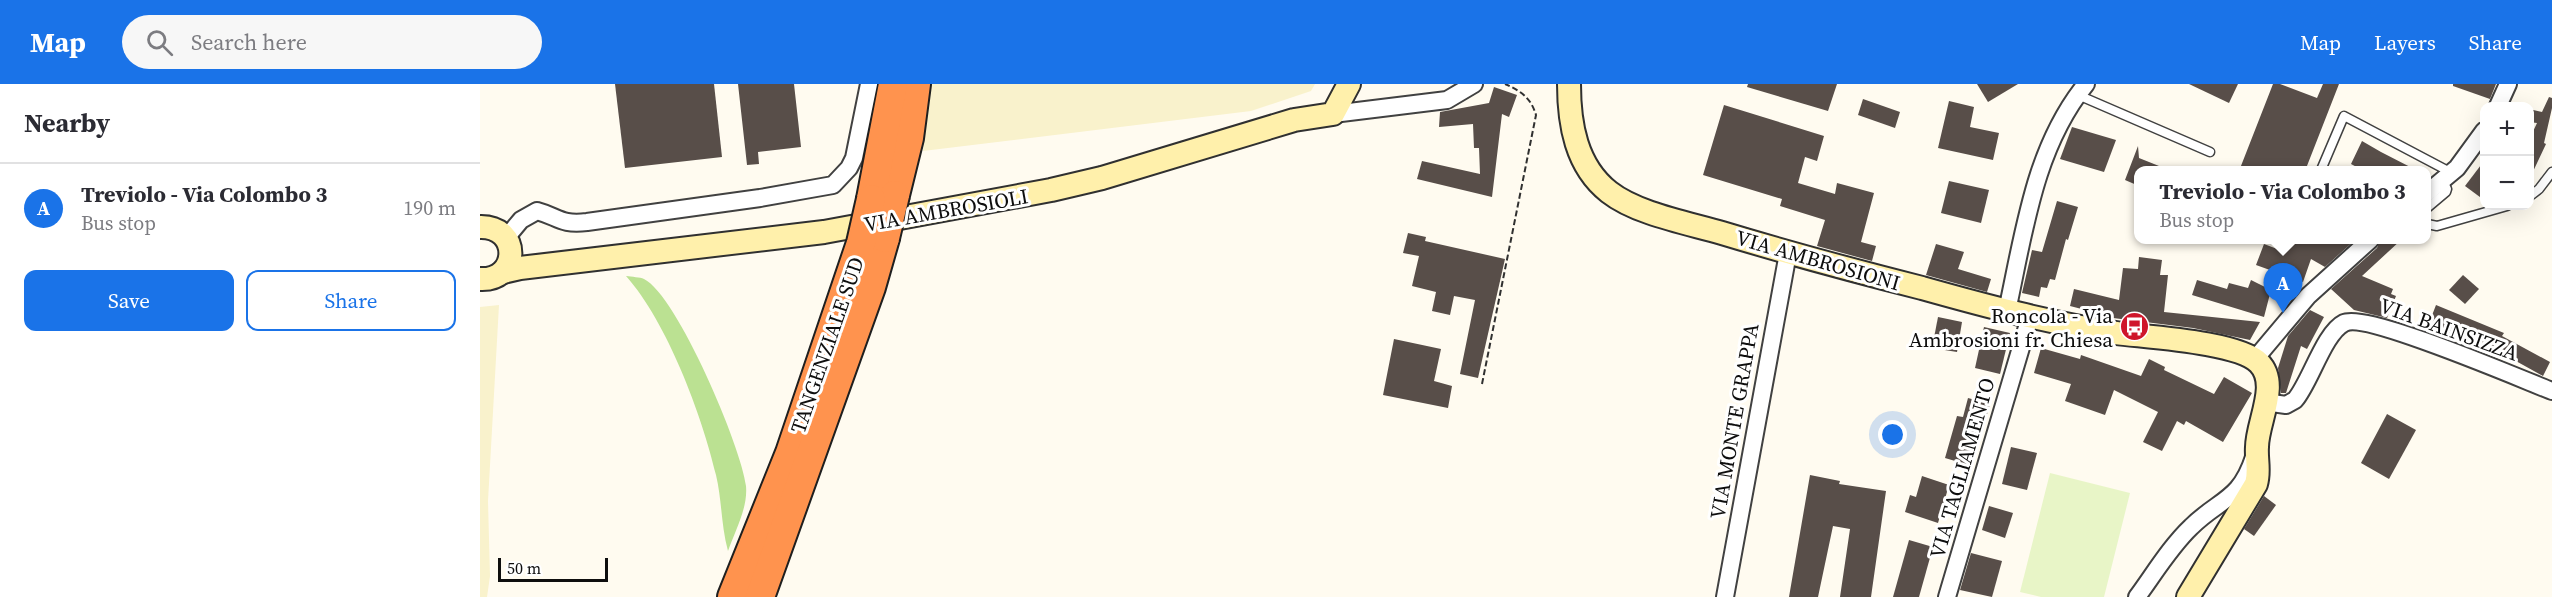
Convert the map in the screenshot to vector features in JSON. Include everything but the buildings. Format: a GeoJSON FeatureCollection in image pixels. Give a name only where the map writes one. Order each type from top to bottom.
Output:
{"type":"FeatureCollection","features":[{"type":"Feature","properties":{"kind":"highway","name":"TANGENZIALE SUD"},"geometry":{"type":"LineString","coordinates":[[732,597],[873,241],[883,197],[893,84]]}},
{"type":"Feature","properties":{"kind":"highway","name":"TANGENZIALE SUD"},"geometry":{"type":"LineString","coordinates":[[883,197],[909,138],[916,84]]}},
{"type":"Feature","properties":{"kind":"highway","name":"TANGENZIALE SUD"},"geometry":{"type":"LineString","coordinates":[[760,597],[872,288],[873,241]]}},
{"type":"Feature","properties":{"kind":"street"},"geometry":{"type":"LineString","coordinates":[[497,235],[537,211],[548,214],[558,221],[571,224],[833,185],[849,168],[854,158],[869,84]]}},
{"type":"Feature","properties":{"kind":"street"},"geometry":{"type":"LineString","coordinates":[[1333,114],[1349,84]]}},
{"type":"Feature","properties":{"kind":"street"},"geometry":{"type":"LineString","coordinates":[[1333,114],[1447,100],[1474,84]]}},
{"type":"Feature","properties":{"kind":"street","name":"VIA AMBROSIONI"},"geometry":{"type":"LineString","coordinates":[[1569,84],[1571,123],[1579,151],[1593,176],[1610,193],[1637,207],[1788,253],[2030,317],[2116,333],[2203,344],[2239,352],[2255,359]]}},
{"type":"Feature","properties":{"kind":"street"},"geometry":{"type":"LineString","coordinates":[[2500,102],[2508,84]]}},
{"type":"Feature","properties":{"kind":"street"},"geometry":{"type":"LineString","coordinates":[[2007,311],[2044,157],[2054,134],[2082,89]]}},
{"type":"Feature","properties":{"kind":"street","name":"VIA AMBROSIOLI"},"geometry":{"type":"LineString","coordinates":[[480,279],[490,279],[503,272],[551,265],[824,232],[1039,193],[1102,178],[1294,120],[1333,114]]}},
{"type":"Feature","properties":{"kind":"street"},"geometry":{"type":"LineString","coordinates":[[2431,190],[2448,177],[2480,136]]}},
{"type":"Feature","properties":{"kind":"street"},"geometry":{"type":"LineString","coordinates":[[497,235],[551,265]]}},
{"type":"Feature","properties":{"kind":"street"},"geometry":{"type":"LineString","coordinates":[[497,235],[510,260],[503,272]]}},
{"type":"Feature","properties":{"kind":"street"},"geometry":{"type":"LineString","coordinates":[[2137,597],[2191,527],[2229,500],[2247,475],[2257,447],[2267,377],[2264,369],[2255,359],[2315,289],[2366,244]]}},
{"type":"Feature","properties":{"kind":"street","name":"VIA MONTE GRAPPA"},"geometry":{"type":"LineString","coordinates":[[1725,597],[1788,253]]}},
{"type":"Feature","properties":{"kind":"street","name":"VIA TAGLIAMENTO"},"geometry":{"type":"LineString","coordinates":[[1947,597],[2030,317]]}},
{"type":"Feature","properties":{"kind":"street","name":"VIA BAINSIZZA"},"geometry":{"type":"LineString","coordinates":[[2265,402],[2286,405],[2295,400],[2335,332],[2344,323],[2355,321],[2406,335],[2552,391]]}},
{"type":"Feature","properties":{"kind":"street"},"geometry":{"type":"LineString","coordinates":[[2188,597],[2255,487],[2259,468],[2257,447]]}},
{"type":"Feature","properties":{"kind":"lane"},"geometry":{"type":"LineString","coordinates":[[2082,89],[2210,152]]}},
{"type":"Feature","properties":{"kind":"lane"},"geometry":{"type":"LineString","coordinates":[[2323,166],[2344,116],[2429,166]]}},
{"type":"Feature","properties":{"kind":"lane"},"geometry":{"type":"LineString","coordinates":[[2431,167],[2448,177],[2446,192],[2431,205]]}},
{"type":"Feature","properties":{"kind":"lane"},"geometry":{"type":"LineString","coordinates":[[2534,192],[2552,172]]}},
{"type":"Feature","properties":{"kind":"lane"},"geometry":{"type":"LineString","coordinates":[[2431,225],[2437,226],[2493,210]]}},
{"type":"Feature","properties":{"kind":"path"},"geometry":{"type":"LineString","coordinates":[[1482,384],[1536,115],[1532,101],[1517,89],[1505,84]]}},
{"type":"Feature","properties":{"kind":"shaded area"},"geometry":{"type":"Polygon","coordinates":[[[930,84],[1315,84],[1311,91],[1251,111],[923,151],[930,84]]]}},
{"type":"Feature","properties":{"kind":"shaded area"},"geometry":{"type":"Polygon","coordinates":[[[499,305],[488,501],[490,576],[487,597],[480,597],[480,307],[499,305]]]}},
{"type":"Feature","properties":{"kind":"green space"},"geometry":{"type":"Polygon","coordinates":[[[626,276],[644,279],[658,291],[673,313],[706,374],[733,440],[742,467],[746,494],[743,511],[728,551],[716,475],[692,398],[669,343],[641,295],[626,276]]]}},
{"type":"Feature","properties":{"kind":"green space"},"geometry":{"type":"Polygon","coordinates":[[[2050,473],[2130,493],[2104,597],[2041,597],[2020,592],[2050,473]]]}},
{"type":"Feature","properties":{"kind":"place","name":"Treviolo - Via Colombo 3"},"geometry":{"type":"Point","coordinates":[2283,313]}},
{"type":"Feature","properties":{"kind":"place","name":"Roncola - Via Ambrosioni fr. Chiesa"},"geometry":{"type":"Point","coordinates":[2134,327]}}]}
